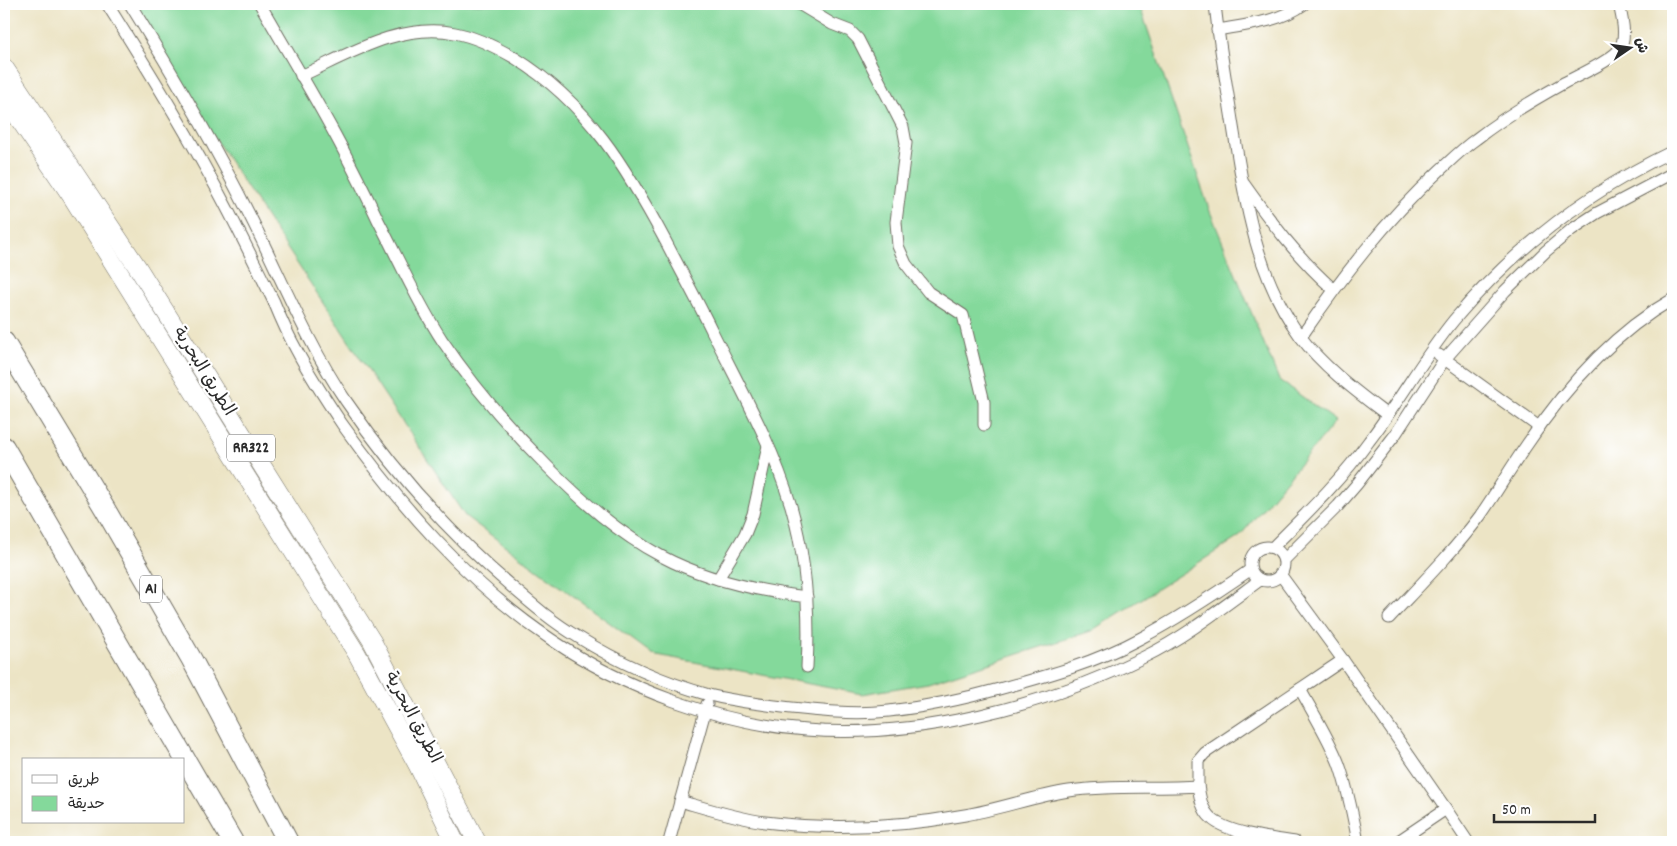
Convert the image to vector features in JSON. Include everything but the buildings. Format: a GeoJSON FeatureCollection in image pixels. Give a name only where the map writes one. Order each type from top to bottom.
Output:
{"type":"FeatureCollection","features":[{"type":"Feature","properties":{"kind":"highway","name":"A1"},"geometry":{"type":"LineString","coordinates":[[4,342],[105,509],[192,660],[288,842]]}},
{"type":"Feature","properties":{"kind":"highway"},"geometry":{"type":"LineString","coordinates":[[4,447],[184,758]]}},
{"type":"Feature","properties":{"kind":"highway"},"geometry":{"type":"LineString","coordinates":[[185,759],[233,842]]}},
{"type":"Feature","properties":{"kind":"main road","name":"الطريق البحرية"},"geometry":{"type":"LineString","coordinates":[[4,66],[138,268],[372,641],[477,842]]}},
{"type":"Feature","properties":{"kind":"main road","name":"الطريق البحرية"},"geometry":{"type":"LineString","coordinates":[[4,97],[72,197],[352,646],[418,766],[455,842]]}},
{"type":"Feature","properties":{"kind":"street"},"geometry":{"type":"LineString","coordinates":[[107,4],[178,118],[200,158],[231,215],[305,366],[342,423],[389,487],[428,531],[474,577],[526,622],[584,660],[631,684],[653,693],[727,716],[808,731],[869,731],[992,713],[1083,684],[1145,657],[1189,630],[1260,580]]}},
{"type":"Feature","properties":{"kind":"street"},"geometry":{"type":"LineString","coordinates":[[130,4],[212,142],[326,367],[346,401],[397,468],[441,520],[472,552],[554,622],[620,661],[709,695],[760,704],[842,712],[886,711],[949,701],[1052,674],[1114,651],[1177,617],[1250,570]]}},
{"type":"Feature","properties":{"kind":"street"},"geometry":{"type":"LineString","coordinates":[[260,4],[342,150],[414,292],[442,339],[487,400],[511,428],[578,497],[635,540],[662,556],[718,579],[746,588],[807,598]]}},
{"type":"Feature","properties":{"kind":"street"},"geometry":{"type":"LineString","coordinates":[[799,4],[832,24],[850,31],[858,39],[903,127],[906,143],[896,222],[898,246],[906,264],[928,292],[963,315],[984,402],[984,425]]}},
{"type":"Feature","properties":{"kind":"street"},"geometry":{"type":"LineString","coordinates":[[1215,4],[1217,30],[1241,180],[1249,217],[1267,276],[1283,308],[1301,337],[1338,376],[1387,415]]}},
{"type":"Feature","properties":{"kind":"street"},"geometry":{"type":"LineString","coordinates":[[1217,30],[1256,24],[1277,17],[1304,4]]}},
{"type":"Feature","properties":{"kind":"street"},"geometry":{"type":"LineString","coordinates":[[1301,337],[1356,260],[1425,184],[1475,139],[1534,100],[1618,51],[1622,44],[1623,34],[1619,4]]}},
{"type":"Feature","properties":{"kind":"street"},"geometry":{"type":"LineString","coordinates":[[301,76],[375,42],[406,34],[432,31],[454,32],[477,39],[524,64],[546,81],[590,123],[610,147],[627,173],[702,311],[768,446],[782,479],[798,536],[807,598],[807,667]]}},
{"type":"Feature","properties":{"kind":"street"},"geometry":{"type":"LineString","coordinates":[[1274,547],[1343,475],[1432,350],[1453,322],[1482,289],[1548,229],[1576,207],[1621,178],[1673,151]]}},
{"type":"Feature","properties":{"kind":"street"},"geometry":{"type":"LineString","coordinates":[[1284,560],[1338,506],[1357,484],[1395,435],[1444,360],[1505,290],[1571,230],[1597,213],[1673,173]]}},
{"type":"Feature","properties":{"kind":"street"},"geometry":{"type":"LineString","coordinates":[[1241,180],[1294,250],[1306,264],[1334,289]]}},
{"type":"Feature","properties":{"kind":"street"},"geometry":{"type":"LineString","coordinates":[[1389,618],[1441,562],[1480,516],[1539,426],[1581,376],[1631,328],[1673,299]]}},
{"type":"Feature","properties":{"kind":"street"},"geometry":{"type":"LineString","coordinates":[[1432,350],[1539,426]]}},
{"type":"Feature","properties":{"kind":"street"},"geometry":{"type":"LineString","coordinates":[[718,579],[745,534],[753,514],[768,446]]}},
{"type":"Feature","properties":{"kind":"street"},"geometry":{"type":"LineString","coordinates":[[1260,547],[1274,547],[1284,560],[1280,574],[1268,581],[1260,580],[1250,570],[1250,556],[1260,547]]}},
{"type":"Feature","properties":{"kind":"street"},"geometry":{"type":"LineString","coordinates":[[1280,574],[1343,660],[1468,842]]}},
{"type":"Feature","properties":{"kind":"street"},"geometry":{"type":"LineString","coordinates":[[1294,842],[1242,832],[1219,824],[1206,812],[1202,804],[1198,786],[1197,767],[1200,757],[1343,660]]}},
{"type":"Feature","properties":{"kind":"street"},"geometry":{"type":"LineString","coordinates":[[1300,689],[1338,763],[1347,790],[1358,842]]}},
{"type":"Feature","properties":{"kind":"street"},"geometry":{"type":"LineString","coordinates":[[669,842],[709,695]]}},
{"type":"Feature","properties":{"kind":"street"},"geometry":{"type":"LineString","coordinates":[[680,801],[764,822],[830,827],[940,820],[1067,791],[1198,786]]}},
{"type":"Feature","properties":{"kind":"street"},"geometry":{"type":"LineString","coordinates":[[1397,842],[1446,809]]}},
{"type":"Feature","properties":{"kind":"green space"},"geometry":{"type":"Polygon","coordinates":[[[127,4],[1139,4],[1209,209],[1279,380],[1336,421],[1239,537],[1091,631],[928,683],[862,694],[652,654],[465,516],[127,4]]]}}]}
